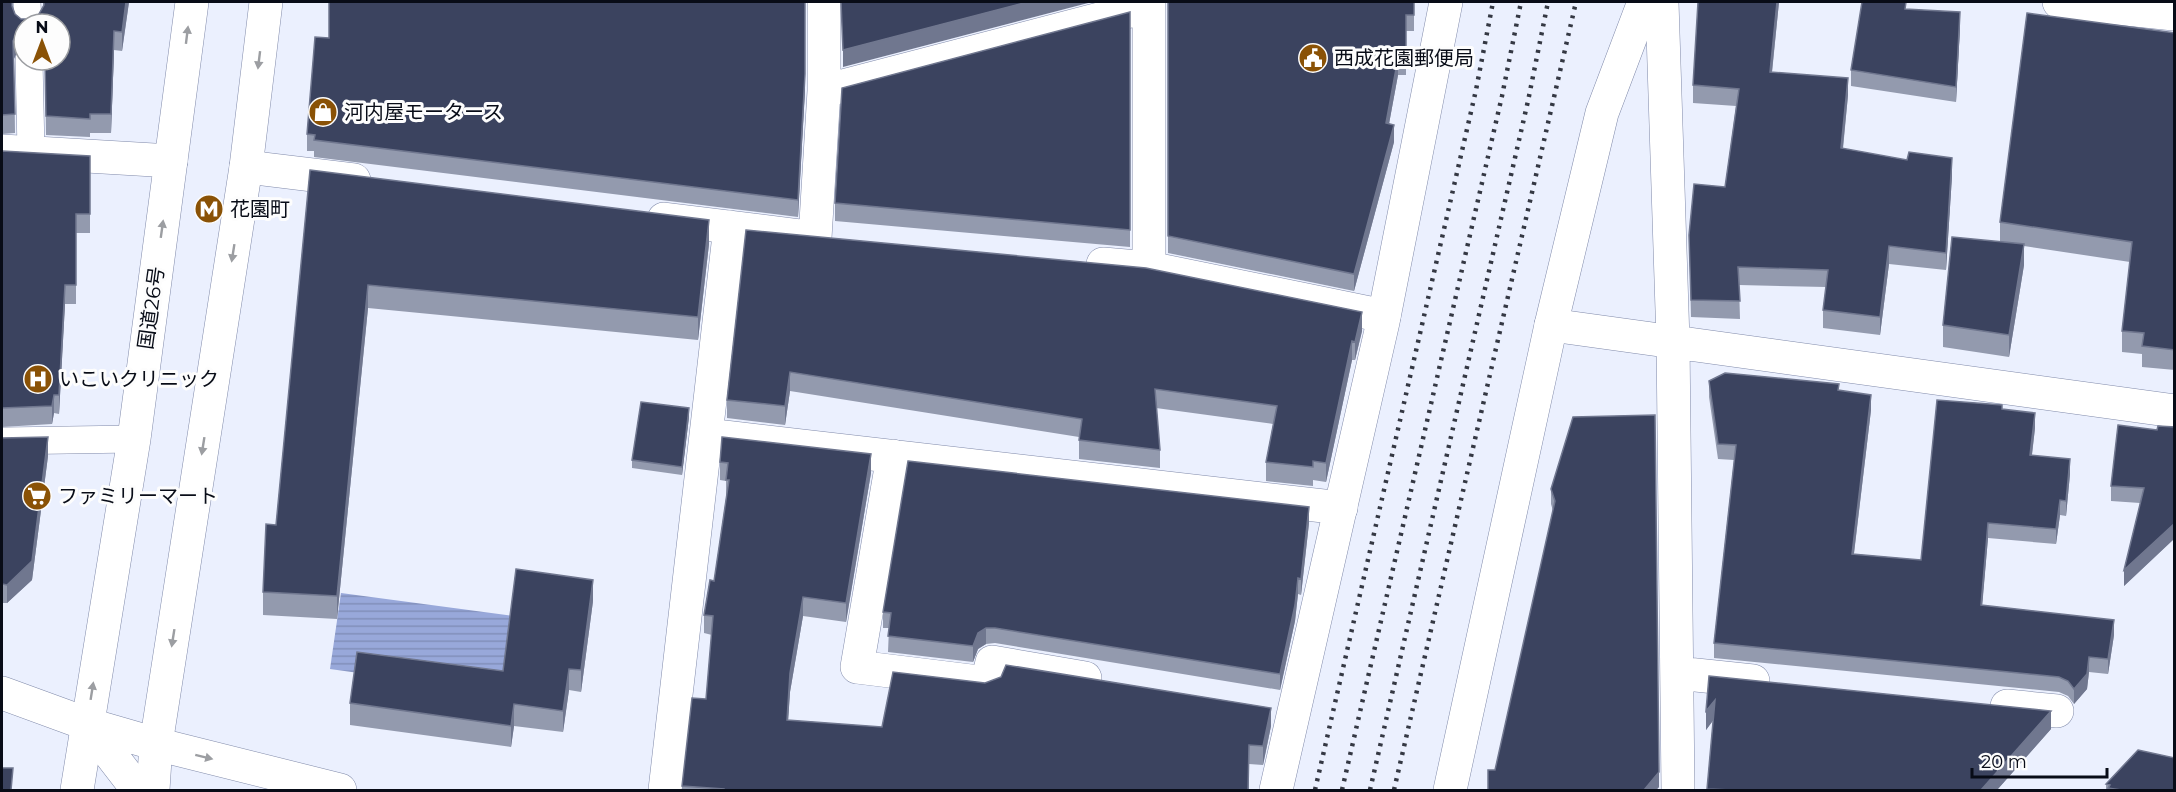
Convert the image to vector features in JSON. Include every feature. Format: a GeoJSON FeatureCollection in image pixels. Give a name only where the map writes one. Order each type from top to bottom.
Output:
{"type":"FeatureCollection","features":[{"type":"Feature","properties":{"kind":"main road","name":"国道26号"},"geometry":{"type":"LineString","coordinates":[[77,790],[134,439],[192,2]]}},
{"type":"Feature","properties":{"kind":"main road"},"geometry":{"type":"LineString","coordinates":[[153,790],[156,744],[246,167],[266,2]]}},
{"type":"Feature","properties":{"kind":"main road"},"geometry":{"type":"LineString","coordinates":[[814,238],[824,91],[824,2]]}},
{"type":"Feature","properties":{"kind":"main road"},"geometry":{"type":"LineString","coordinates":[[1276,790],[1384,316],[1446,2]]}},
{"type":"Feature","properties":{"kind":"main road"},"geometry":{"type":"LineString","coordinates":[[1450,790],[1551,325],[1602,113],[1644,2]]}},
{"type":"Feature","properties":{"kind":"main road"},"geometry":{"type":"LineString","coordinates":[[1662,2],[1673,341],[1677,790]]}},
{"type":"Feature","properties":{"kind":"main road"},"geometry":{"type":"LineString","coordinates":[[2059,2],[2175,14]]}},
{"type":"Feature","properties":{"kind":"main road"},"geometry":{"type":"LineString","coordinates":[[824,91],[1149,4],[1149,268]]}},
{"type":"Feature","properties":{"kind":"main road"},"geometry":{"type":"LineString","coordinates":[[16,151],[171,161]]}},
{"type":"Feature","properties":{"kind":"main road"},"geometry":{"type":"LineString","coordinates":[[246,167],[384,184]]}},
{"type":"Feature","properties":{"kind":"main road"},"geometry":{"type":"LineString","coordinates":[[634,215],[850,241]]}},
{"type":"Feature","properties":{"kind":"main road"},"geometry":{"type":"LineString","coordinates":[[665,790],[730,227]]}},
{"type":"Feature","properties":{"kind":"main road"},"geometry":{"type":"LineString","coordinates":[[1077,262],[1149,268],[1384,316]]}},
{"type":"Feature","properties":{"kind":"main road"},"geometry":{"type":"LineString","coordinates":[[1551,325],[2175,411]]}},
{"type":"Feature","properties":{"kind":"main road"},"geometry":{"type":"LineString","coordinates":[[707,435],[1341,508]]}},
{"type":"Feature","properties":{"kind":"main road"},"geometry":{"type":"LineString","coordinates":[[893,456],[857,667],[987,683],[992,662],[1109,682]]}},
{"type":"Feature","properties":{"kind":"main road"},"geometry":{"type":"LineString","coordinates":[[1677,673],[1784,684]]}},
{"type":"Feature","properties":{"kind":"main road"},"geometry":{"type":"LineString","coordinates":[[2,693],[87,724],[156,744],[340,790]]}},
{"type":"Feature","properties":{"kind":"main road"},"geometry":{"type":"LineString","coordinates":[[1974,703],[2058,711]]}},
{"type":"Feature","properties":{"kind":"main road"},"geometry":{"type":"LineString","coordinates":[[1260,706],[1294,711]]}},
{"type":"Feature","properties":{"kind":"main road"},"geometry":{"type":"LineString","coordinates":[[87,724],[138,790]]}},
{"type":"Feature","properties":{"kind":"lane"},"geometry":{"type":"LineString","coordinates":[[16,151],[27,72]]}},
{"type":"Feature","properties":{"kind":"lane"},"geometry":{"type":"LineString","coordinates":[[2,441],[134,439]]}},
{"type":"Feature","properties":{"kind":"water"},"geometry":{"type":"Polygon","coordinates":[[[341,593],[513,616],[503,693],[330,669],[341,593]]]}},
{"type":"Feature","properties":{"kind":"building"},"geometry":{"type":"Polygon","coordinates":[[[2,2],[12,2],[14,12],[12,12],[12,72],[14,72],[15,114],[2,115],[2,2]]]}},
{"type":"Feature","properties":{"kind":"building"},"geometry":{"type":"Polygon","coordinates":[[[44,2],[126,2],[122,32],[114,31],[111,114],[90,114],[90,119],[46,116],[45,72],[72,72],[72,12],[40,12],[44,2]]]}},
{"type":"Feature","properties":{"kind":"building"},"geometry":{"type":"Polygon","coordinates":[[[329,2],[805,2],[805,74],[798,200],[314,140],[315,135],[307,134],[315,37],[329,38],[329,2]]]}},
{"type":"Feature","properties":{"kind":"building"},"geometry":{"type":"Polygon","coordinates":[[[841,2],[1028,2],[843,50],[841,2]]]}},
{"type":"Feature","properties":{"kind":"building"},"geometry":{"type":"Polygon","coordinates":[[[1168,2],[1414,2],[1414,15],[1406,15],[1406,58],[1398,58],[1386,123],[1394,125],[1354,274],[1168,236],[1168,2]]]}},
{"type":"Feature","properties":{"kind":"building"},"geometry":{"type":"Polygon","coordinates":[[[1698,2],[1777,2],[1770,72],[1848,78],[1841,148],[1907,160],[1909,152],[1952,158],[1946,253],[1889,246],[1880,317],[1823,310],[1828,270],[1738,267],[1740,301],[1691,300],[1689,235],[1694,184],[1725,187],[1739,89],[1693,85],[1698,2]]]}},
{"type":"Feature","properties":{"kind":"building"},"geometry":{"type":"Polygon","coordinates":[[[1862,2],[1906,2],[1905,9],[1960,12],[1956,87],[1851,70],[1862,2]]]}},
{"type":"Feature","properties":{"kind":"building"},"geometry":{"type":"Polygon","coordinates":[[[1130,12],[1130,230],[835,203],[842,88],[1130,12]]]}},
{"type":"Feature","properties":{"kind":"building"},"geometry":{"type":"Polygon","coordinates":[[[2027,13],[2175,33],[2175,350],[2142,346],[2144,333],[2122,331],[2132,242],[2000,222],[2027,13]]]}},
{"type":"Feature","properties":{"kind":"building"},"geometry":{"type":"Polygon","coordinates":[[[2,151],[90,156],[90,214],[76,214],[76,285],[65,285],[59,395],[54,395],[52,406],[2,408],[2,151]]]}},
{"type":"Feature","properties":{"kind":"building"},"geometry":{"type":"Polygon","coordinates":[[[310,170],[709,220],[698,317],[368,285],[337,596],[263,592],[266,524],[276,525],[310,170]]]}},
{"type":"Feature","properties":{"kind":"building"},"geometry":{"type":"Polygon","coordinates":[[[746,230],[1146,268],[1362,312],[1355,342],[1352,341],[1326,463],[1313,461],[1313,467],[1266,462],[1277,406],[1155,389],[1160,450],[1079,440],[1082,419],[790,372],[785,406],[727,400],[746,230]]]}},
{"type":"Feature","properties":{"kind":"building"},"geometry":{"type":"Polygon","coordinates":[[[1952,237],[2024,244],[2009,335],[1943,325],[1952,237]]]}},
{"type":"Feature","properties":{"kind":"building"},"geometry":{"type":"Polygon","coordinates":[[[1725,373],[1839,384],[1838,390],[1871,395],[1852,554],[1921,560],[1937,400],[2002,405],[2002,409],[2035,413],[2030,455],[2070,459],[2066,501],[2060,500],[2056,529],[1988,523],[1981,605],[2114,620],[2108,659],[2089,657],[2087,674],[2074,689],[2068,681],[2059,677],[1714,643],[1736,445],[1718,444],[1709,381],[1725,373]]]}},
{"type":"Feature","properties":{"kind":"building"},"geometry":{"type":"Polygon","coordinates":[[[641,402],[689,408],[682,467],[632,460],[641,402]]]}},
{"type":"Feature","properties":{"kind":"building"},"geometry":{"type":"Polygon","coordinates":[[[1655,415],[1659,772],[1644,790],[1488,790],[1488,770],[1495,770],[1555,501],[1551,489],[1573,417],[1655,415]]]}},
{"type":"Feature","properties":{"kind":"building"},"geometry":{"type":"Polygon","coordinates":[[[2118,425],[2157,430],[2158,426],[2175,427],[2175,523],[2124,570],[2144,488],[2111,486],[2118,425]]]}},
{"type":"Feature","properties":{"kind":"building"},"geometry":{"type":"Polygon","coordinates":[[[48,437],[32,561],[7,585],[2,584],[2,438],[48,437]]]}},
{"type":"Feature","properties":{"kind":"building"},"geometry":{"type":"Polygon","coordinates":[[[722,437],[871,454],[846,603],[803,597],[790,673],[787,720],[882,727],[893,672],[985,683],[1001,677],[1006,665],[1271,708],[1263,746],[1249,745],[1248,790],[724,790],[682,786],[692,698],[706,699],[713,616],[704,615],[710,580],[714,581],[729,480],[726,480],[728,463],[720,462],[722,437]]]}},
{"type":"Feature","properties":{"kind":"building"},"geometry":{"type":"Polygon","coordinates":[[[908,461],[1309,507],[1301,579],[1298,578],[1295,605],[1280,674],[995,628],[986,628],[978,633],[973,646],[888,636],[891,613],[883,612],[908,461]]]}},
{"type":"Feature","properties":{"kind":"building"},"geometry":{"type":"Polygon","coordinates":[[[516,569],[593,580],[581,670],[569,669],[563,711],[514,704],[511,726],[350,703],[357,652],[503,671],[516,569]]]}},
{"type":"Feature","properties":{"kind":"building"},"geometry":{"type":"Polygon","coordinates":[[[1709,676],[2051,711],[1981,790],[1707,789],[1715,700],[1706,711],[1709,676]]]}},
{"type":"Feature","properties":{"kind":"building"},"geometry":{"type":"Polygon","coordinates":[[[2138,750],[2175,758],[2175,790],[2108,788],[2110,785],[2106,784],[2138,750]]]}},
{"type":"Feature","properties":{"kind":"building"},"geometry":{"type":"Polygon","coordinates":[[[2,768],[13,768],[11,790],[2,790],[2,768]]]}},
{"type":"Feature","properties":{"kind":"railway"},"geometry":{"type":"LineString","coordinates":[[1315,790],[1476,90],[1493,2]]}},
{"type":"Feature","properties":{"kind":"railway"},"geometry":{"type":"LineString","coordinates":[[1342,790],[1502,96],[1521,2]]}},
{"type":"Feature","properties":{"kind":"railway"},"geometry":{"type":"LineString","coordinates":[[1370,790],[1528,101],[1548,2]]}},
{"type":"Feature","properties":{"kind":"railway"},"geometry":{"type":"LineString","coordinates":[[1394,790],[1576,2]]}},
{"type":"Feature","properties":{"kind":"place","name":"西成花園郵便局"},"geometry":{"type":"Point","coordinates":[1313,58]}},
{"type":"Feature","properties":{"kind":"place","name":"河内屋モータース"},"geometry":{"type":"Point","coordinates":[323,112]}},
{"type":"Feature","properties":{"kind":"place","name":"花園町"},"geometry":{"type":"Point","coordinates":[209,209]}},
{"type":"Feature","properties":{"kind":"place","name":"いこいクリニック"},"geometry":{"type":"Point","coordinates":[38,379]}},
{"type":"Feature","properties":{"kind":"place","name":"ファミリーマート"},"geometry":{"type":"Point","coordinates":[37,496]}}]}
